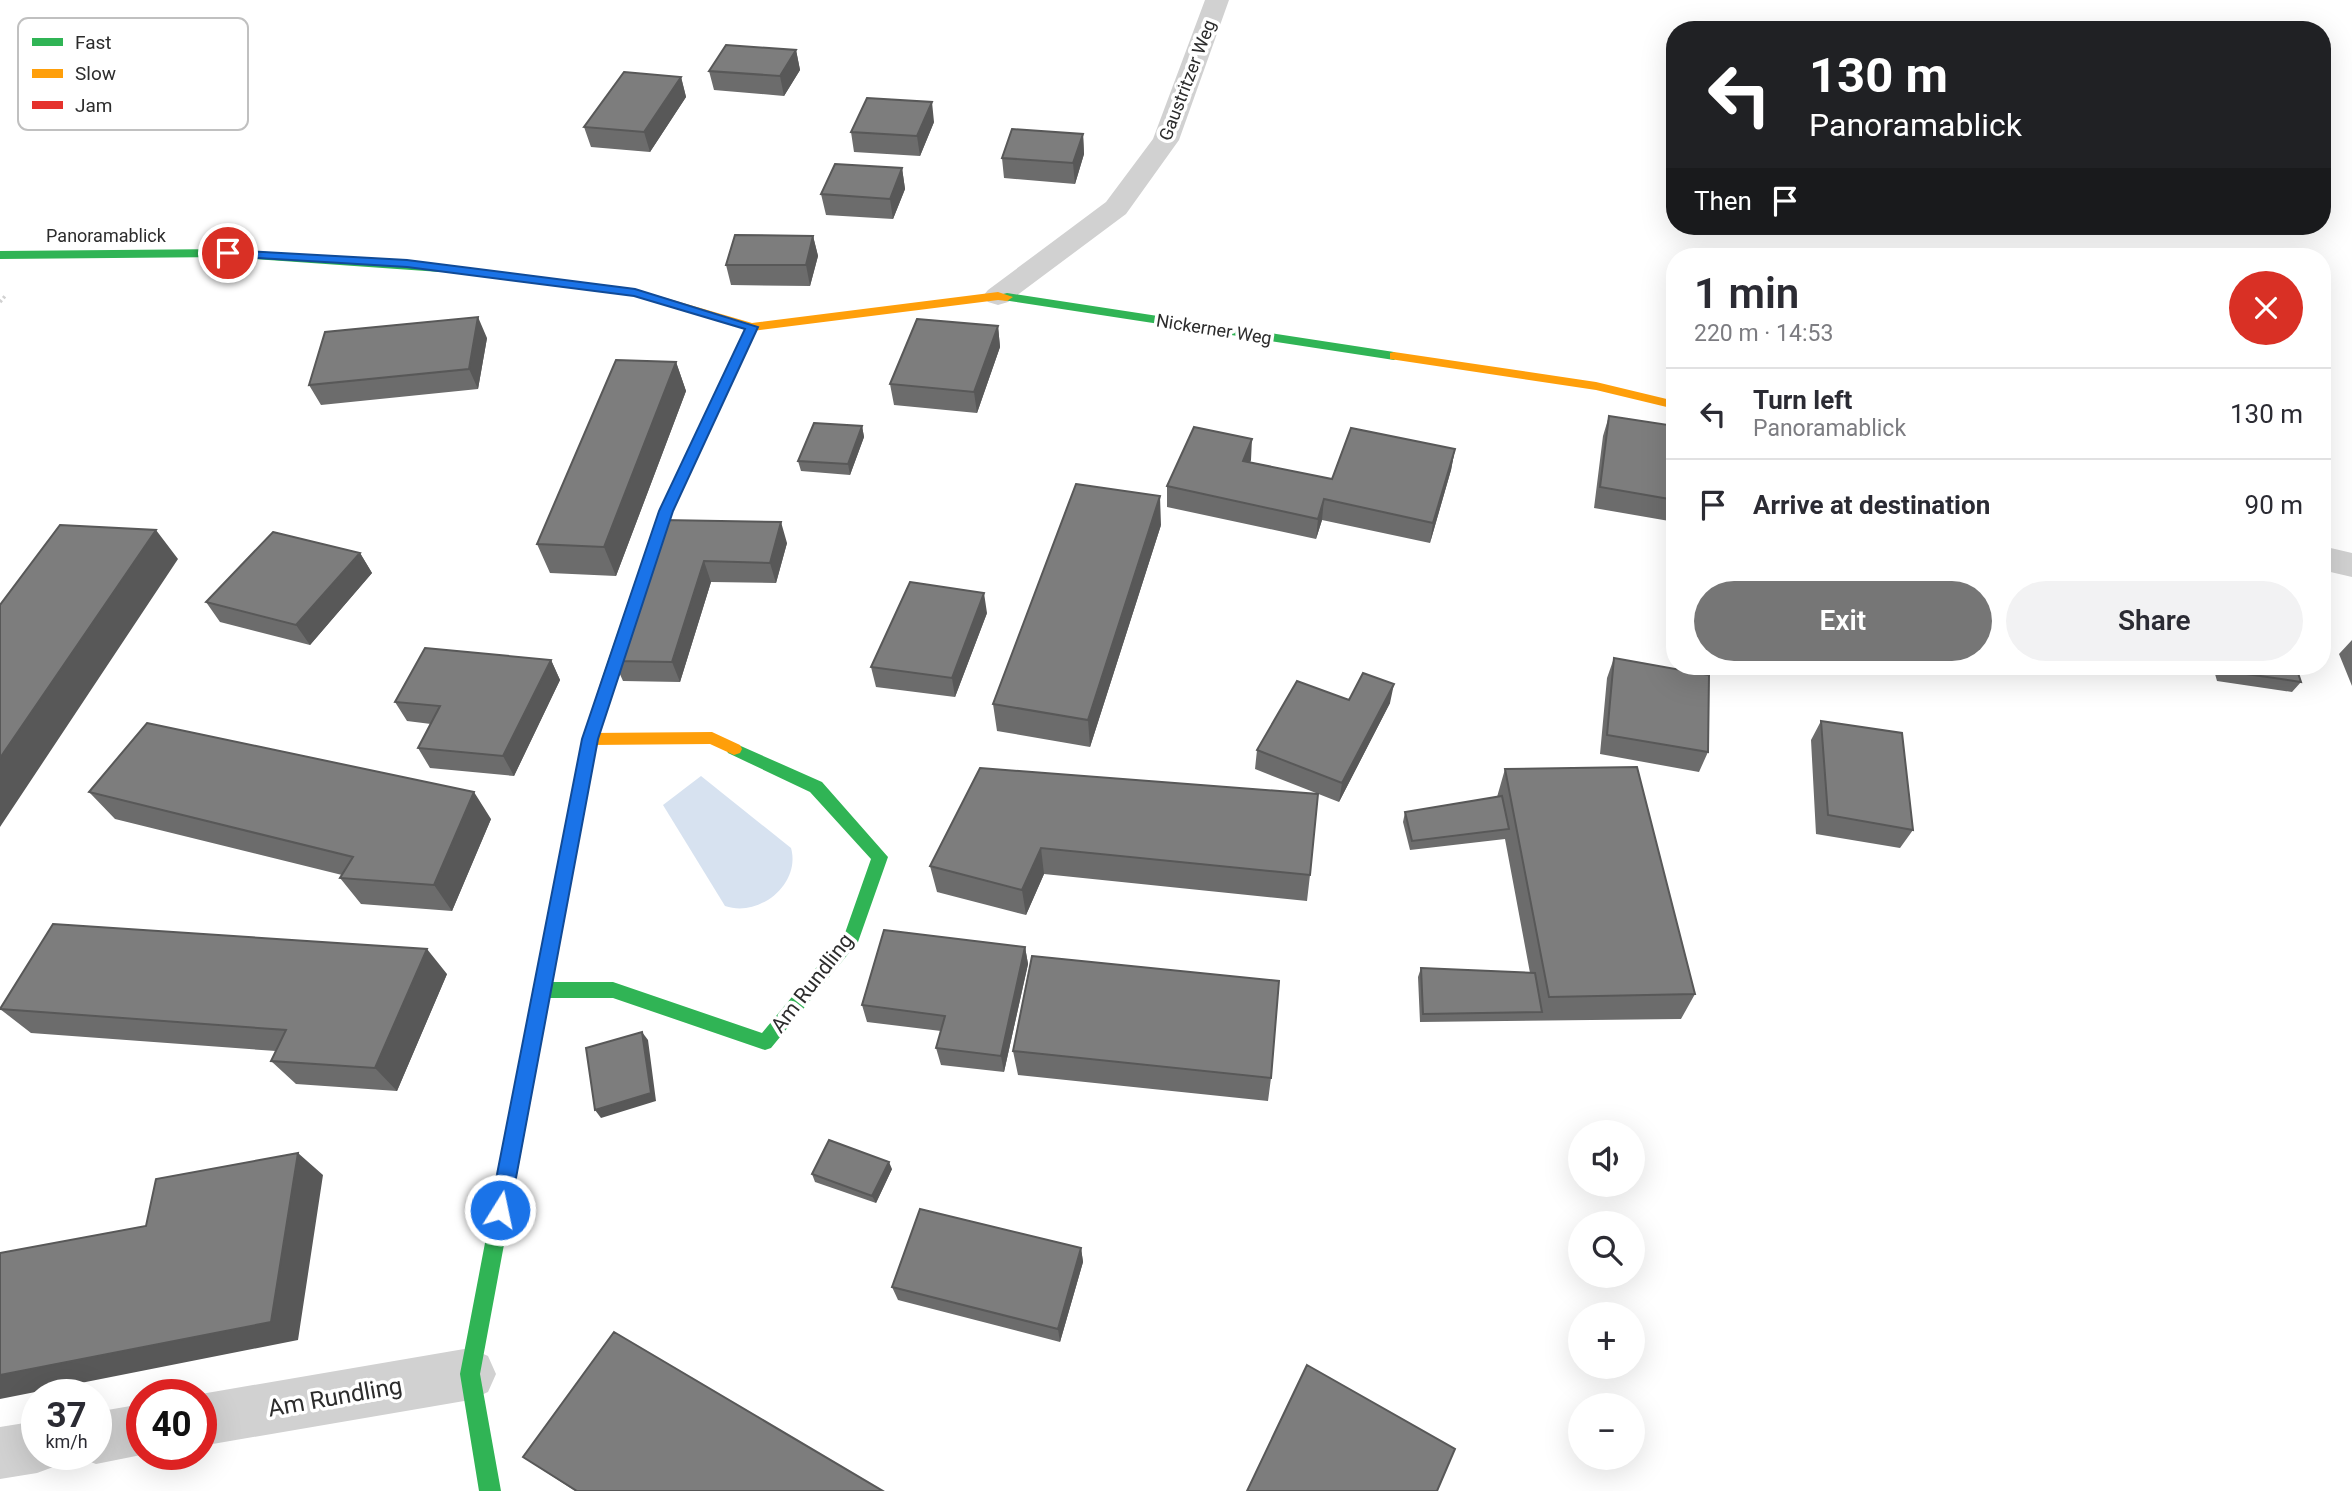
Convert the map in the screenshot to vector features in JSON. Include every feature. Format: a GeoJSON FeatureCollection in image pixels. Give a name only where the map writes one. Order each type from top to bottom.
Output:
{"type":"FeatureCollection","features":[{"type":"Feature","properties":{"kind":"street","name":"Gaustritzer Weg"},"geometry":{"type":"LineString","coordinates":[[998,296],[1116,208],[1138,179],[1166,140],[1217,0]]}},
{"type":"Feature","properties":{"kind":"street","name":"Panoramablick"},"geometry":{"type":"LineString","coordinates":[[0,255],[228,253],[407,264],[635,293],[752,327]]}},
{"type":"Feature","properties":{"kind":"street","name":"Nickerner Weg"},"geometry":{"type":"LineString","coordinates":[[752,327],[998,296],[1596,386],[1666,403]]}},
{"type":"Feature","properties":{"kind":"street"},"geometry":{"type":"LineString","coordinates":[[491,1491],[470,1374],[590,739],[666,511],[752,327]]}},
{"type":"Feature","properties":{"kind":"street"},"geometry":{"type":"LineString","coordinates":[[2331,560],[2352,565]]}},
{"type":"Feature","properties":{"kind":"street","name":"Am Rundling"},"geometry":{"type":"LineString","coordinates":[[541,990],[614,990],[765,1042],[852,937],[880,857],[816,787],[712,738],[590,739]]}},
{"type":"Feature","properties":{"kind":"street","name":"Am Rundling"},"geometry":{"type":"LineString","coordinates":[[217,1417],[470,1374]]}},
{"type":"Feature","properties":{"kind":"street"},"geometry":{"type":"LineString","coordinates":[[0,1453],[21,1450]]}},
{"type":"Feature","properties":{"kind":"water"},"geometry":{"type":"Polygon","coordinates":[[[701,776],[791,848],[790,874],[775,895],[764,902],[751,907],[725,906],[663,805],[701,776]]]}},
{"type":"Feature","properties":{"kind":"building"},"geometry":{"type":"Polygon","coordinates":[[[726,45],[796,50],[780,76],[709,71],[726,45]]]}},
{"type":"Feature","properties":{"kind":"building"},"geometry":{"type":"Polygon","coordinates":[[[624,72],[681,77],[644,132],[584,127],[624,72]]]}},
{"type":"Feature","properties":{"kind":"building"},"geometry":{"type":"Polygon","coordinates":[[[867,98],[932,102],[917,136],[851,132],[867,98]]]}},
{"type":"Feature","properties":{"kind":"building"},"geometry":{"type":"Polygon","coordinates":[[[1012,129],[1083,134],[1073,163],[1002,158],[1012,129]]]}},
{"type":"Feature","properties":{"kind":"building"},"geometry":{"type":"Polygon","coordinates":[[[835,164],[902,168],[890,199],[821,194],[835,164]]]}},
{"type":"Feature","properties":{"kind":"building"},"geometry":{"type":"Polygon","coordinates":[[[735,235],[813,236],[806,265],[726,265],[735,235]]]}},
{"type":"Feature","properties":{"kind":"building"},"geometry":{"type":"Polygon","coordinates":[[[478,317],[469,369],[309,385],[325,332],[478,317]]]}},
{"type":"Feature","properties":{"kind":"building"},"geometry":{"type":"Polygon","coordinates":[[[917,319],[998,326],[974,392],[890,384],[917,319]]]}},
{"type":"Feature","properties":{"kind":"building"},"geometry":{"type":"Polygon","coordinates":[[[616,360],[676,362],[604,547],[537,544],[616,360]]]}},
{"type":"Feature","properties":{"kind":"building"},"geometry":{"type":"Polygon","coordinates":[[[1609,416],[1666,425],[1666,498],[1600,487],[1609,416]]]}},
{"type":"Feature","properties":{"kind":"building"},"geometry":{"type":"Polygon","coordinates":[[[814,423],[862,426],[848,464],[798,461],[814,423]]]}},
{"type":"Feature","properties":{"kind":"building"},"geometry":{"type":"Polygon","coordinates":[[[1194,427],[1252,439],[1243,461],[1332,479],[1351,428],[1455,449],[1433,523],[1324,499],[1318,519],[1167,486],[1194,427]]]}},
{"type":"Feature","properties":{"kind":"building"},"geometry":{"type":"Polygon","coordinates":[[[1076,484],[1160,496],[1088,720],[993,704],[1076,484]]]}},
{"type":"Feature","properties":{"kind":"building"},"geometry":{"type":"Polygon","coordinates":[[[663,520],[781,522],[770,563],[704,561],[672,662],[614,661],[663,520]]]}},
{"type":"Feature","properties":{"kind":"building"},"geometry":{"type":"Polygon","coordinates":[[[60,525],[156,530],[0,758],[0,605],[60,525]]]}},
{"type":"Feature","properties":{"kind":"building"},"geometry":{"type":"Polygon","coordinates":[[[273,532],[360,553],[296,625],[206,602],[273,532]]]}},
{"type":"Feature","properties":{"kind":"building"},"geometry":{"type":"Polygon","coordinates":[[[910,582],[984,593],[952,678],[871,667],[910,582]]]}},
{"type":"Feature","properties":{"kind":"building"},"geometry":{"type":"Polygon","coordinates":[[[425,648],[551,660],[503,756],[418,748],[440,706],[395,702],[425,648]]]}},
{"type":"Feature","properties":{"kind":"building"},"geometry":{"type":"Polygon","coordinates":[[[1614,658],[1666,667],[1666,675],[1709,675],[1708,752],[1607,735],[1614,658]]]}},
{"type":"Feature","properties":{"kind":"building"},"geometry":{"type":"Polygon","coordinates":[[[1363,673],[1394,684],[1342,783],[1257,750],[1297,681],[1349,700],[1363,673]]]}},
{"type":"Feature","properties":{"kind":"building"},"geometry":{"type":"Polygon","coordinates":[[[2253,675],[2299,675],[2301,682],[2253,675]]]}},
{"type":"Feature","properties":{"kind":"building"},"geometry":{"type":"Polygon","coordinates":[[[1821,721],[1902,733],[1913,830],[1828,815],[1821,721]]]}},
{"type":"Feature","properties":{"kind":"building"},"geometry":{"type":"Polygon","coordinates":[[[147,723],[474,792],[434,885],[340,878],[353,857],[89,792],[147,723]]]}},
{"type":"Feature","properties":{"kind":"building"},"geometry":{"type":"Polygon","coordinates":[[[1637,767],[1695,994],[1549,997],[1505,769],[1637,767]]]}},
{"type":"Feature","properties":{"kind":"building"},"geometry":{"type":"Polygon","coordinates":[[[980,768],[1318,794],[1310,875],[1041,848],[1022,890],[930,866],[980,768]]]}},
{"type":"Feature","properties":{"kind":"building"},"geometry":{"type":"Polygon","coordinates":[[[1502,796],[1509,829],[1412,841],[1405,812],[1502,796]]]}},
{"type":"Feature","properties":{"kind":"building"},"geometry":{"type":"Polygon","coordinates":[[[53,924],[427,949],[375,1068],[271,1061],[286,1030],[0,1009],[53,924]]]}},
{"type":"Feature","properties":{"kind":"building"},"geometry":{"type":"Polygon","coordinates":[[[884,930],[1025,947],[1001,1056],[936,1048],[945,1016],[862,1005],[884,930]]]}},
{"type":"Feature","properties":{"kind":"building"},"geometry":{"type":"Polygon","coordinates":[[[1032,956],[1279,981],[1271,1078],[1013,1051],[1032,956]]]}},
{"type":"Feature","properties":{"kind":"building"},"geometry":{"type":"Polygon","coordinates":[[[1421,968],[1535,973],[1542,1012],[1423,1014],[1421,968]]]}},
{"type":"Feature","properties":{"kind":"building"},"geometry":{"type":"Polygon","coordinates":[[[642,1032],[651,1093],[595,1110],[586,1048],[642,1032]]]}},
{"type":"Feature","properties":{"kind":"building"},"geometry":{"type":"Polygon","coordinates":[[[829,1140],[889,1162],[872,1196],[812,1174],[829,1140]]]}},
{"type":"Feature","properties":{"kind":"building"},"geometry":{"type":"Polygon","coordinates":[[[298,1153],[271,1322],[0,1375],[0,1253],[146,1226],[156,1179],[298,1153]]]}},
{"type":"Feature","properties":{"kind":"building"},"geometry":{"type":"Polygon","coordinates":[[[920,1209],[1081,1248],[1058,1329],[892,1287],[920,1209]]]}},
{"type":"Feature","properties":{"kind":"building"},"geometry":{"type":"Polygon","coordinates":[[[614,1332],[883,1491],[577,1491],[523,1457],[614,1332]]]}},
{"type":"Feature","properties":{"kind":"building"},"geometry":{"type":"Polygon","coordinates":[[[1307,1365],[1455,1449],[1437,1491],[1247,1491],[1307,1365]]]}},
{"type":"Feature","properties":{"kind":"traffic: fast"},"geometry":{"type":"LineString","coordinates":[[0,255],[227,253],[440,268]]}},
{"type":"Feature","properties":{"kind":"traffic: fast"},"geometry":{"type":"LineString","coordinates":[[1007,297],[1394,356]]}},
{"type":"Feature","properties":{"kind":"traffic: fast"},"geometry":{"type":"LineString","coordinates":[[610,678],[666,511],[752,327]]}},
{"type":"Feature","properties":{"kind":"traffic: fast"},"geometry":{"type":"LineString","coordinates":[[541,990],[613,990],[765,1042],[852,937],[880,857],[816,787],[734,749]]}},
{"type":"Feature","properties":{"kind":"traffic: fast"},"geometry":{"type":"LineString","coordinates":[[490,1491],[470,1374],[540,1002]]}},
{"type":"Feature","properties":{"kind":"traffic: slow"},"geometry":{"type":"LineString","coordinates":[[440,268],[635,293],[752,327],[1007,297]]}},
{"type":"Feature","properties":{"kind":"traffic: slow"},"geometry":{"type":"LineString","coordinates":[[1394,356],[1596,386],[1666,403]]}},
{"type":"Feature","properties":{"kind":"traffic: slow"},"geometry":{"type":"LineString","coordinates":[[590,739],[712,738],[734,749]]}},
{"type":"Feature","properties":{"kind":"traffic: jam"},"geometry":{"type":"LineString","coordinates":[[540,1002],[590,739],[610,678]]}},
{"type":"Feature","properties":{"kind":"route"},"geometry":{"type":"LineString","coordinates":[[228,253],[407,264],[635,293],[752,327],[666,511],[590,739],[500,1210]]}}]}
